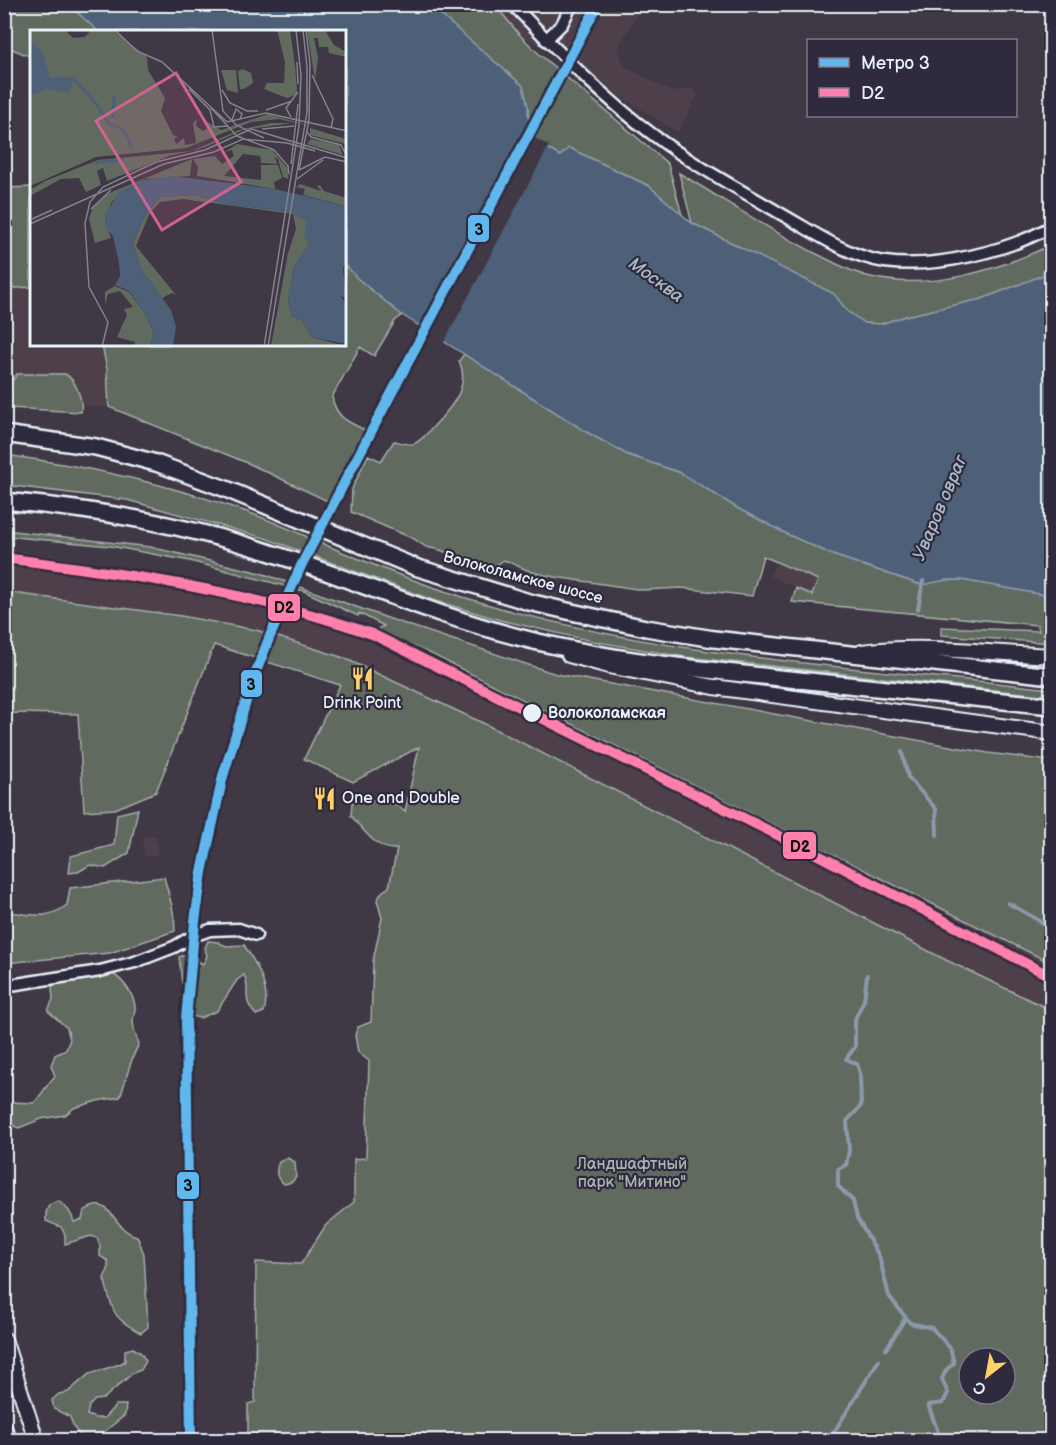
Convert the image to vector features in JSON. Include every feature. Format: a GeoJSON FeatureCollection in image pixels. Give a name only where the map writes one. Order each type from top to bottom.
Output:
{"type":"FeatureCollection","features":[{"type":"Feature","properties":{"kind":"main road","name":"Волоколамское шоссе"},"geometry":{"type":"LineString","coordinates":[[4,434],[96,447],[156,463],[226,489],[415,567],[530,602],[646,628],[714,639],[1052,676]]}},
{"type":"Feature","properties":{"kind":"main road"},"geometry":{"type":"LineString","coordinates":[[4,501],[75,508],[206,534],[267,551],[412,604],[609,666],[714,687],[1052,734]]}},
{"type":"Feature","properties":{"kind":"main road"},"geometry":{"type":"LineString","coordinates":[[519,637],[604,655],[665,664],[1052,706]]}},
{"type":"Feature","properties":{"kind":"main road"},"geometry":{"type":"LineString","coordinates":[[849,653],[884,649],[1052,656]]}},
{"type":"Feature","properties":{"kind":"main road"},"geometry":{"type":"LineString","coordinates":[[4,1339],[36,1440]]}},
{"type":"Feature","properties":{"kind":"main road"},"geometry":{"type":"LineString","coordinates":[[4,1426],[9,1440]]}},
{"type":"Feature","properties":{"kind":"street"},"geometry":{"type":"LineString","coordinates":[[512,4],[546,40],[651,133],[679,153],[818,235],[852,252],[884,262],[919,264],[962,258],[1010,243],[1052,226]]}},
{"type":"Feature","properties":{"kind":"street"},"geometry":{"type":"LineString","coordinates":[[546,40],[562,24],[572,4]]}},
{"type":"Feature","properties":{"kind":"street"},"geometry":{"type":"LineString","coordinates":[[4,986],[100,971],[135,962],[210,930],[239,929],[256,935]]}},
{"type":"Feature","properties":{"kind":"shaded area"},"geometry":{"type":"Polygon","coordinates":[[[474,5],[642,5],[618,48],[624,66],[672,92],[691,88],[698,95],[678,132],[474,5]]]}},
{"type":"Feature","properties":{"kind":"shaded area"},"geometry":{"type":"Polygon","coordinates":[[[30,287],[30,346],[102,346],[107,369],[109,407],[5,400],[4,289],[30,287]]]}},
{"type":"Feature","properties":{"kind":"shaded area"},"geometry":{"type":"Polygon","coordinates":[[[5,549],[218,585],[278,600],[359,628],[386,634],[433,655],[1051,963],[1051,1010],[948,961],[485,724],[344,658],[256,630],[181,616],[5,592],[5,549]]]}},
{"type":"Feature","properties":{"kind":"shaded area"},"geometry":{"type":"Polygon","coordinates":[[[777,562],[818,580],[812,595],[770,576],[777,562]]]}},
{"type":"Feature","properties":{"kind":"shaded area"},"geometry":{"type":"Polygon","coordinates":[[[155,836],[158,855],[145,857],[142,838],[155,836]]]}},
{"type":"Feature","properties":{"kind":"green space"},"geometry":{"type":"Polygon","coordinates":[[[4,5],[69,5],[97,30],[30,30],[30,57],[5,46],[4,5]]]}},
{"type":"Feature","properties":{"kind":"green space"},"geometry":{"type":"Polygon","coordinates":[[[429,5],[495,5],[538,53],[668,164],[682,215],[649,186],[569,148],[560,156],[529,138],[528,107],[523,86],[429,5]]]}},
{"type":"Feature","properties":{"kind":"green space"},"geometry":{"type":"Polygon","coordinates":[[[679,173],[785,237],[851,271],[871,277],[894,281],[917,281],[963,276],[1009,263],[1051,245],[1051,272],[982,299],[881,324],[864,323],[847,311],[834,294],[692,223],[679,173]]]}},
{"type":"Feature","properties":{"kind":"green space"},"geometry":{"type":"Polygon","coordinates":[[[30,187],[30,287],[5,289],[5,188],[30,187]]]}},
{"type":"Feature","properties":{"kind":"green space"},"geometry":{"type":"Polygon","coordinates":[[[346,265],[357,278],[402,315],[395,321],[374,356],[360,347],[332,397],[340,415],[367,431],[340,478],[337,488],[338,506],[250,464],[109,407],[107,369],[102,346],[346,346],[346,265]]]}},
{"type":"Feature","properties":{"kind":"green space"},"geometry":{"type":"Polygon","coordinates":[[[464,354],[585,431],[626,454],[681,473],[739,509],[833,555],[921,585],[946,580],[962,580],[1051,596],[1051,643],[941,635],[941,627],[1039,631],[1037,625],[792,602],[796,588],[812,595],[818,580],[763,556],[752,596],[681,588],[644,590],[555,577],[532,572],[504,560],[495,566],[481,566],[426,547],[414,539],[351,512],[352,489],[368,455],[381,461],[394,441],[416,443],[453,404],[463,379],[459,361],[464,354]]]}},
{"type":"Feature","properties":{"kind":"green space"},"geometry":{"type":"Polygon","coordinates":[[[17,374],[65,374],[78,391],[81,412],[9,408],[5,401],[17,374]]]}},
{"type":"Feature","properties":{"kind":"green space"},"geometry":{"type":"Polygon","coordinates":[[[5,455],[97,470],[217,502],[262,517],[347,554],[430,586],[500,608],[568,625],[704,651],[1051,689],[1051,696],[686,657],[592,641],[500,620],[430,599],[265,538],[127,500],[5,485],[5,455]]]}},
{"type":"Feature","properties":{"kind":"green space"},"geometry":{"type":"Polygon","coordinates":[[[5,530],[150,547],[261,573],[556,674],[988,753],[1051,761],[1051,963],[433,655],[375,630],[384,626],[359,613],[358,616],[304,591],[190,561],[110,546],[5,536],[5,530]]]}},
{"type":"Feature","properties":{"kind":"green space","name":"Ландшафтный парк \"Митино\""},"geometry":{"type":"Polygon","coordinates":[[[5,592],[181,616],[256,630],[344,658],[485,724],[948,961],[1051,1010],[1051,1440],[248,1440],[248,1404],[255,1402],[256,1262],[301,1264],[326,1225],[354,1202],[354,1159],[366,1158],[369,1061],[358,1052],[355,1035],[358,1027],[371,1022],[373,961],[382,918],[377,900],[389,887],[397,849],[383,847],[366,833],[351,816],[352,802],[387,801],[405,812],[419,747],[353,782],[304,759],[340,685],[214,645],[156,792],[115,809],[84,811],[78,714],[8,713],[5,716],[5,592]]]}},
{"type":"Feature","properties":{"kind":"green space"},"geometry":{"type":"Polygon","coordinates":[[[138,809],[129,853],[105,868],[90,865],[78,872],[69,873],[71,856],[114,845],[117,814],[138,809]]]}},
{"type":"Feature","properties":{"kind":"green space"},"geometry":{"type":"Polygon","coordinates":[[[164,877],[173,911],[175,931],[110,953],[5,963],[5,912],[44,915],[67,905],[70,888],[164,877]]]}},
{"type":"Feature","properties":{"kind":"green space"},"geometry":{"type":"Polygon","coordinates":[[[208,941],[226,946],[244,945],[262,977],[266,994],[264,1012],[256,1015],[248,1004],[244,975],[237,980],[217,1011],[200,1018],[191,1016],[191,998],[182,983],[179,957],[187,954],[203,964],[207,956],[205,948],[208,941]]]}},
{"type":"Feature","properties":{"kind":"green space"},"geometry":{"type":"Polygon","coordinates":[[[113,974],[125,985],[134,1000],[133,1020],[139,1044],[130,1063],[120,1097],[74,1108],[65,1115],[41,1119],[19,1128],[8,1124],[5,1113],[10,1102],[34,1103],[55,1076],[51,1065],[55,1055],[66,1050],[70,1039],[67,1028],[48,1011],[53,999],[52,987],[55,983],[113,974]]]}},
{"type":"Feature","properties":{"kind":"green space"},"geometry":{"type":"Polygon","coordinates":[[[287,1158],[295,1162],[296,1177],[292,1182],[285,1184],[278,1178],[277,1169],[279,1162],[287,1158]]]}},
{"type":"Feature","properties":{"kind":"green space"},"geometry":{"type":"Polygon","coordinates":[[[58,1201],[72,1215],[74,1222],[82,1220],[84,1211],[94,1206],[101,1206],[107,1209],[128,1232],[137,1236],[144,1254],[148,1327],[141,1333],[123,1322],[114,1312],[104,1278],[108,1270],[108,1261],[100,1256],[97,1238],[91,1236],[65,1244],[65,1235],[61,1227],[46,1221],[49,1205],[58,1201]]]}},
{"type":"Feature","properties":{"kind":"green space"},"geometry":{"type":"Polygon","coordinates":[[[133,1348],[141,1353],[146,1361],[141,1370],[133,1373],[103,1399],[95,1400],[89,1406],[87,1415],[104,1418],[116,1405],[126,1405],[125,1415],[94,1440],[84,1438],[75,1430],[70,1417],[54,1409],[52,1400],[59,1394],[68,1392],[89,1374],[125,1361],[125,1350],[133,1348]]]}},
{"type":"Feature","properties":{"kind":"water","name":"Москва"},"geometry":{"type":"Polygon","coordinates":[[[69,5],[429,5],[523,86],[528,107],[529,138],[560,156],[569,148],[649,186],[692,223],[834,294],[847,311],[864,323],[881,324],[982,299],[1051,272],[1051,596],[962,580],[946,580],[922,585],[833,555],[739,509],[681,473],[626,454],[585,431],[402,315],[357,278],[346,265],[346,30],[97,30],[69,5]]]}},
{"type":"Feature","properties":{"kind":"pier"},"geometry":{"type":"Polygon","coordinates":[[[532,115],[533,137],[549,146],[443,344],[418,328],[532,115]]]}},
{"type":"Feature","properties":{"kind":"waterway","name":"Уваров овраг"},"geometry":{"type":"LineString","coordinates":[[918,609],[923,581]]}},
{"type":"Feature","properties":{"kind":"waterway","name":"Уваров овраг"},"geometry":{"type":"LineString","coordinates":[[902,752],[908,777],[936,809],[937,835]]}},
{"type":"Feature","properties":{"kind":"waterway"},"geometry":{"type":"LineString","coordinates":[[1008,903],[1052,928]]}},
{"type":"Feature","properties":{"kind":"waterway","name":"Уваров овраг"},"geometry":{"type":"LineString","coordinates":[[867,975],[864,1000],[855,1019],[855,1047],[846,1059],[857,1064],[860,1073],[861,1106],[847,1121],[849,1151],[846,1165],[838,1169],[838,1186],[853,1201],[857,1218],[879,1256],[889,1296],[910,1323],[932,1328],[950,1348],[954,1363],[946,1370],[942,1379],[948,1393],[943,1403],[928,1405],[941,1440]]}},
{"type":"Feature","properties":{"kind":"waterway"},"geometry":{"type":"LineString","coordinates":[[886,1349],[906,1317]]}},
{"type":"Feature","properties":{"kind":"waterway"},"geometry":{"type":"LineString","coordinates":[[829,1440],[879,1360]]}},
{"type":"Feature","properties":{"kind":"metro line","name":"3"},"geometry":{"type":"LineString","coordinates":[[191,1440],[186,1019],[202,872],[223,776],[252,682],[301,566],[598,4]]}},
{"type":"Feature","properties":{"kind":"transit line","name":"D2"},"geometry":{"type":"LineString","coordinates":[[4,558],[191,586],[282,607],[372,634],[816,854],[1052,977]]}},
{"type":"Feature","properties":{"kind":"place","name":"Drink Point"},"geometry":{"type":"Point","coordinates":[362,678]}},
{"type":"Feature","properties":{"kind":"place","name":"Волоколамская"},"geometry":{"type":"Point","coordinates":[532,713]}},
{"type":"Feature","properties":{"kind":"place","name":"One and Double"},"geometry":{"type":"Point","coordinates":[324,798]}}]}
